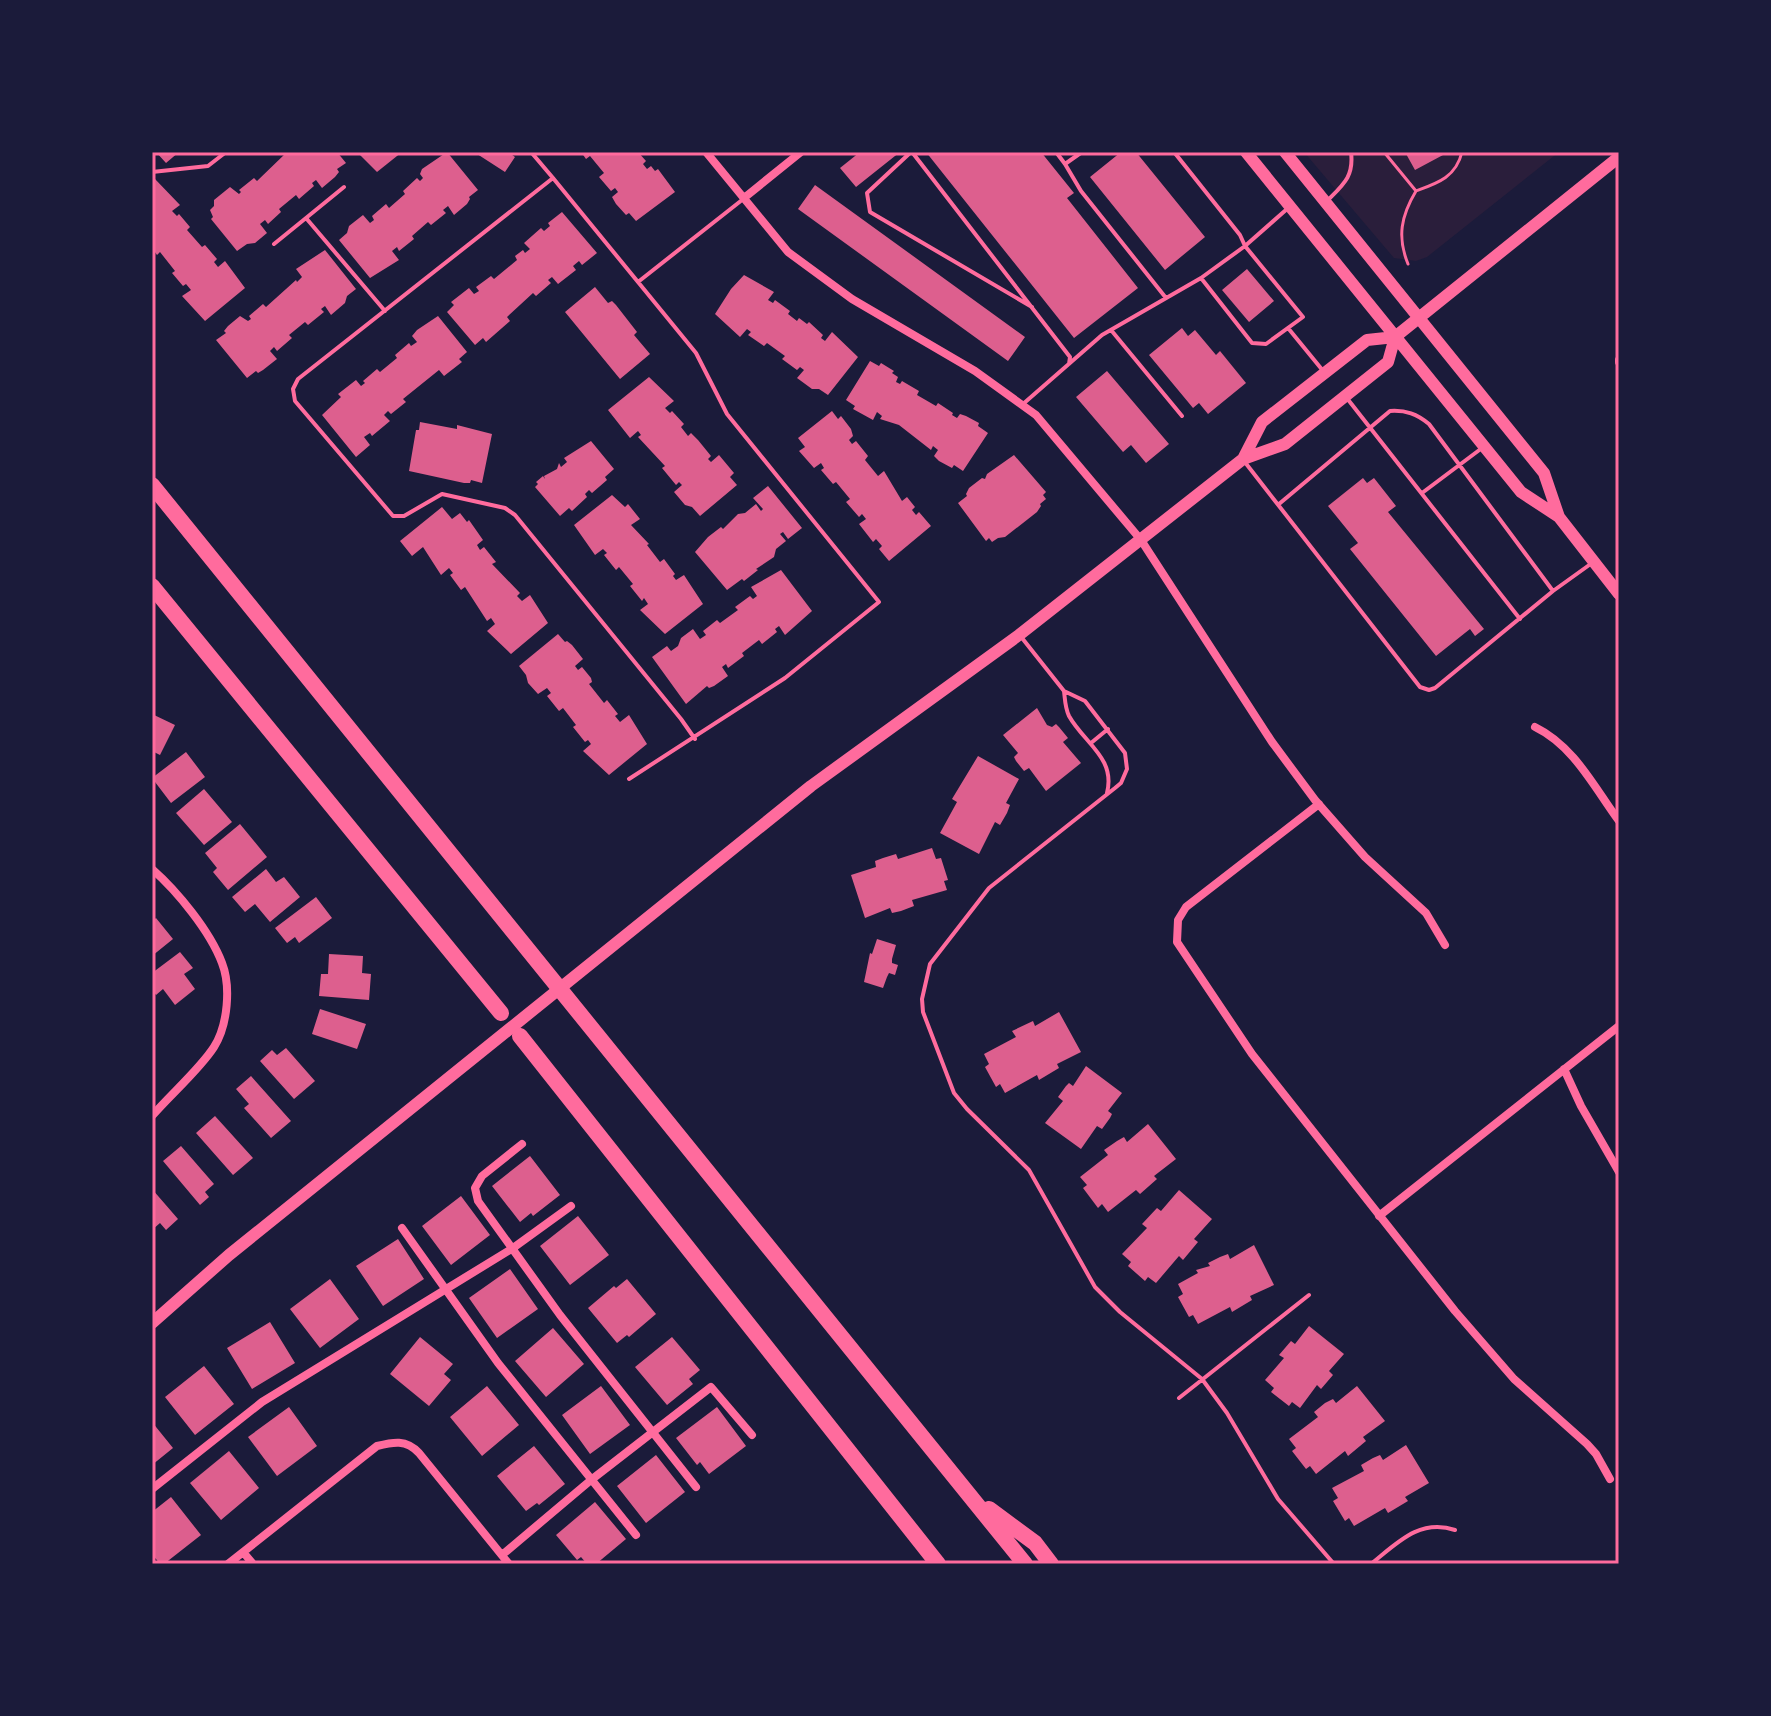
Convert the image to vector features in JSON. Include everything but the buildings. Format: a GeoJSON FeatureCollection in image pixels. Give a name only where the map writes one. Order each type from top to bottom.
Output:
{"type":"FeatureCollection","features":[{"type":"Feature","properties":{"kind":"highway"},"geometry":{"type":"LineString","coordinates":[[152,485],[1025,1564]]}},
{"type":"Feature","properties":{"kind":"highway"},"geometry":{"type":"LineString","coordinates":[[152,586],[501,1013]]}},
{"type":"Feature","properties":{"kind":"highway"},"geometry":{"type":"LineString","coordinates":[[520,1036],[938,1564]]}},
{"type":"Feature","properties":{"kind":"highway"},"geometry":{"type":"LineString","coordinates":[[972,1496],[1035,1543],[1051,1564]]}},
{"type":"Feature","properties":{"kind":"main road"},"geometry":{"type":"LineString","coordinates":[[1246,152],[1521,492],[1559,517],[1619,594]]}},
{"type":"Feature","properties":{"kind":"main road"},"geometry":{"type":"LineString","coordinates":[[1285,152],[1544,473],[1559,517]]}},
{"type":"Feature","properties":{"kind":"main road"},"geometry":{"type":"LineString","coordinates":[[1243,459],[1262,422],[1367,340],[1395,337],[1619,157]]}},
{"type":"Feature","properties":{"kind":"main road"},"geometry":{"type":"LineString","coordinates":[[152,1323],[229,1255],[811,786],[1019,635],[1243,459],[1285,444],[1388,362],[1395,337]]}},
{"type":"Feature","properties":{"kind":"street"},"geometry":{"type":"LineString","coordinates":[[706,152],[788,252],[852,299],[975,371],[1023,404],[1045,425],[1141,540],[1272,742],[1319,804],[1365,857],[1426,913],[1445,945]]}},
{"type":"Feature","properties":{"kind":"street"},"geometry":{"type":"LineString","coordinates":[[744,198],[801,152]]}},
{"type":"Feature","properties":{"kind":"street"},"geometry":{"type":"LineString","coordinates":[[1535,727],[1570,751],[1619,821]]}},
{"type":"Feature","properties":{"kind":"street"},"geometry":{"type":"LineString","coordinates":[[1319,804],[1186,907],[1176,927],[1180,948],[1243,1041],[1484,1346],[1544,1408],[1587,1444],[1610,1479]]}},
{"type":"Feature","properties":{"kind":"street"},"geometry":{"type":"LineString","coordinates":[[152,869],[205,931],[223,964],[227,992],[223,1026],[214,1047],[152,1116]]}},
{"type":"Feature","properties":{"kind":"street"},"geometry":{"type":"LineString","coordinates":[[1379,1216],[1619,1026]]}},
{"type":"Feature","properties":{"kind":"street"},"geometry":{"type":"LineString","coordinates":[[1564,1069],[1619,1172]]}},
{"type":"Feature","properties":{"kind":"street"},"geometry":{"type":"LineString","coordinates":[[522,1144],[482,1176],[475,1188],[478,1201],[560,1315],[696,1487]]}},
{"type":"Feature","properties":{"kind":"street"},"geometry":{"type":"LineString","coordinates":[[152,1489],[262,1402],[513,1248],[571,1206]]}},
{"type":"Feature","properties":{"kind":"street"},"geometry":{"type":"LineString","coordinates":[[402,1228],[498,1363],[636,1535]]}},
{"type":"Feature","properties":{"kind":"street"},"geometry":{"type":"LineString","coordinates":[[502,1555],[591,1480],[711,1387],[752,1435]]}},
{"type":"Feature","properties":{"kind":"street"},"geometry":{"type":"LineString","coordinates":[[228,1564],[377,1446],[396,1441],[413,1446],[509,1564]]}},
{"type":"Feature","properties":{"kind":"street"},"geometry":{"type":"LineString","coordinates":[[243,1552],[253,1564]]}},
{"type":"Feature","properties":{"kind":"lane"},"geometry":{"type":"LineString","coordinates":[[152,172],[208,166],[226,152]]}},
{"type":"Feature","properties":{"kind":"lane"},"geometry":{"type":"LineString","coordinates":[[531,152],[696,353],[727,414],[879,602],[785,678],[629,779]]}},
{"type":"Feature","properties":{"kind":"lane"},"geometry":{"type":"LineString","coordinates":[[1032,307],[870,212],[867,193],[912,152],[1032,307],[1070,357],[1069,364]]}},
{"type":"Feature","properties":{"kind":"lane"},"geometry":{"type":"LineString","coordinates":[[1056,152],[1081,191],[1166,298]]}},
{"type":"Feature","properties":{"kind":"lane"},"geometry":{"type":"LineString","coordinates":[[1065,164],[1082,152]]}},
{"type":"Feature","properties":{"kind":"lane"},"geometry":{"type":"LineString","coordinates":[[1174,152],[1303,317],[1266,344],[1252,343],[1201,278]]}},
{"type":"Feature","properties":{"kind":"lane"},"geometry":{"type":"LineString","coordinates":[[1326,201],[1345,183],[1353,167],[1351,152]]}},
{"type":"Feature","properties":{"kind":"lane"},"geometry":{"type":"LineString","coordinates":[[553,178],[298,379],[293,389],[295,401],[393,516],[404,516],[442,494],[505,508],[515,515],[695,739]]}},
{"type":"Feature","properties":{"kind":"lane"},"geometry":{"type":"LineString","coordinates":[[274,244],[344,187]]}},
{"type":"Feature","properties":{"kind":"lane"},"geometry":{"type":"LineString","coordinates":[[638,282],[744,198]]}},
{"type":"Feature","properties":{"kind":"lane"},"geometry":{"type":"LineString","coordinates":[[1023,404],[1111,330],[1201,278],[1245,246],[1290,207]]}},
{"type":"Feature","properties":{"kind":"lane"},"geometry":{"type":"LineString","coordinates":[[306,218],[385,311]]}},
{"type":"Feature","properties":{"kind":"lane"},"geometry":{"type":"LineString","coordinates":[[1288,328],[1325,373]]}},
{"type":"Feature","properties":{"kind":"lane"},"geometry":{"type":"LineString","coordinates":[[1111,330],[1182,416]]}},
{"type":"Feature","properties":{"kind":"lane"},"geometry":{"type":"LineString","coordinates":[[1345,396],[1520,619]]}},
{"type":"Feature","properties":{"kind":"lane"},"geometry":{"type":"LineString","coordinates":[[1279,504],[1390,411],[1402,410],[1418,415],[1429,424],[1553,591]]}},
{"type":"Feature","properties":{"kind":"lane"},"geometry":{"type":"LineString","coordinates":[[1422,494],[1484,447]]}},
{"type":"Feature","properties":{"kind":"lane"},"geometry":{"type":"LineString","coordinates":[[1243,459],[1420,687],[1429,690],[1594,562]]}},
{"type":"Feature","properties":{"kind":"lane"},"geometry":{"type":"LineString","coordinates":[[1019,635],[1064,691],[1085,701],[1108,729],[1125,753],[1127,769],[1121,783],[989,888],[930,964],[922,1006],[954,1093],[1029,1170],[1095,1287],[1120,1312],[1202,1379],[1227,1413],[1278,1499],[1334,1564]]}},
{"type":"Feature","properties":{"kind":"lane"},"geometry":{"type":"LineString","coordinates":[[1064,691],[1068,715],[1107,766],[1109,781],[1106,795]]}},
{"type":"Feature","properties":{"kind":"lane"},"geometry":{"type":"LineString","coordinates":[[1091,743],[1108,729]]}},
{"type":"Feature","properties":{"kind":"lane"},"geometry":{"type":"LineString","coordinates":[[1179,1398],[1309,1295]]}},
{"type":"Feature","properties":{"kind":"lane"},"geometry":{"type":"LineString","coordinates":[[1371,1564],[1403,1538],[1421,1529],[1439,1526],[1455,1530]]}},
{"type":"Feature","properties":{"kind":"path"},"geometry":{"type":"LineString","coordinates":[[1384,152],[1416,191]]}},
{"type":"Feature","properties":{"kind":"path"},"geometry":{"type":"LineString","coordinates":[[1408,264],[1402,248],[1401,229],[1405,209],[1416,191],[1446,179],[1455,170],[1462,152]]}},
{"type":"Feature","properties":{"kind":"shaded area"},"geometry":{"type":"Polygon","coordinates":[[[1304,152],[1559,152],[1427,257],[1416,261],[1394,258],[1304,152]]]}}]}
